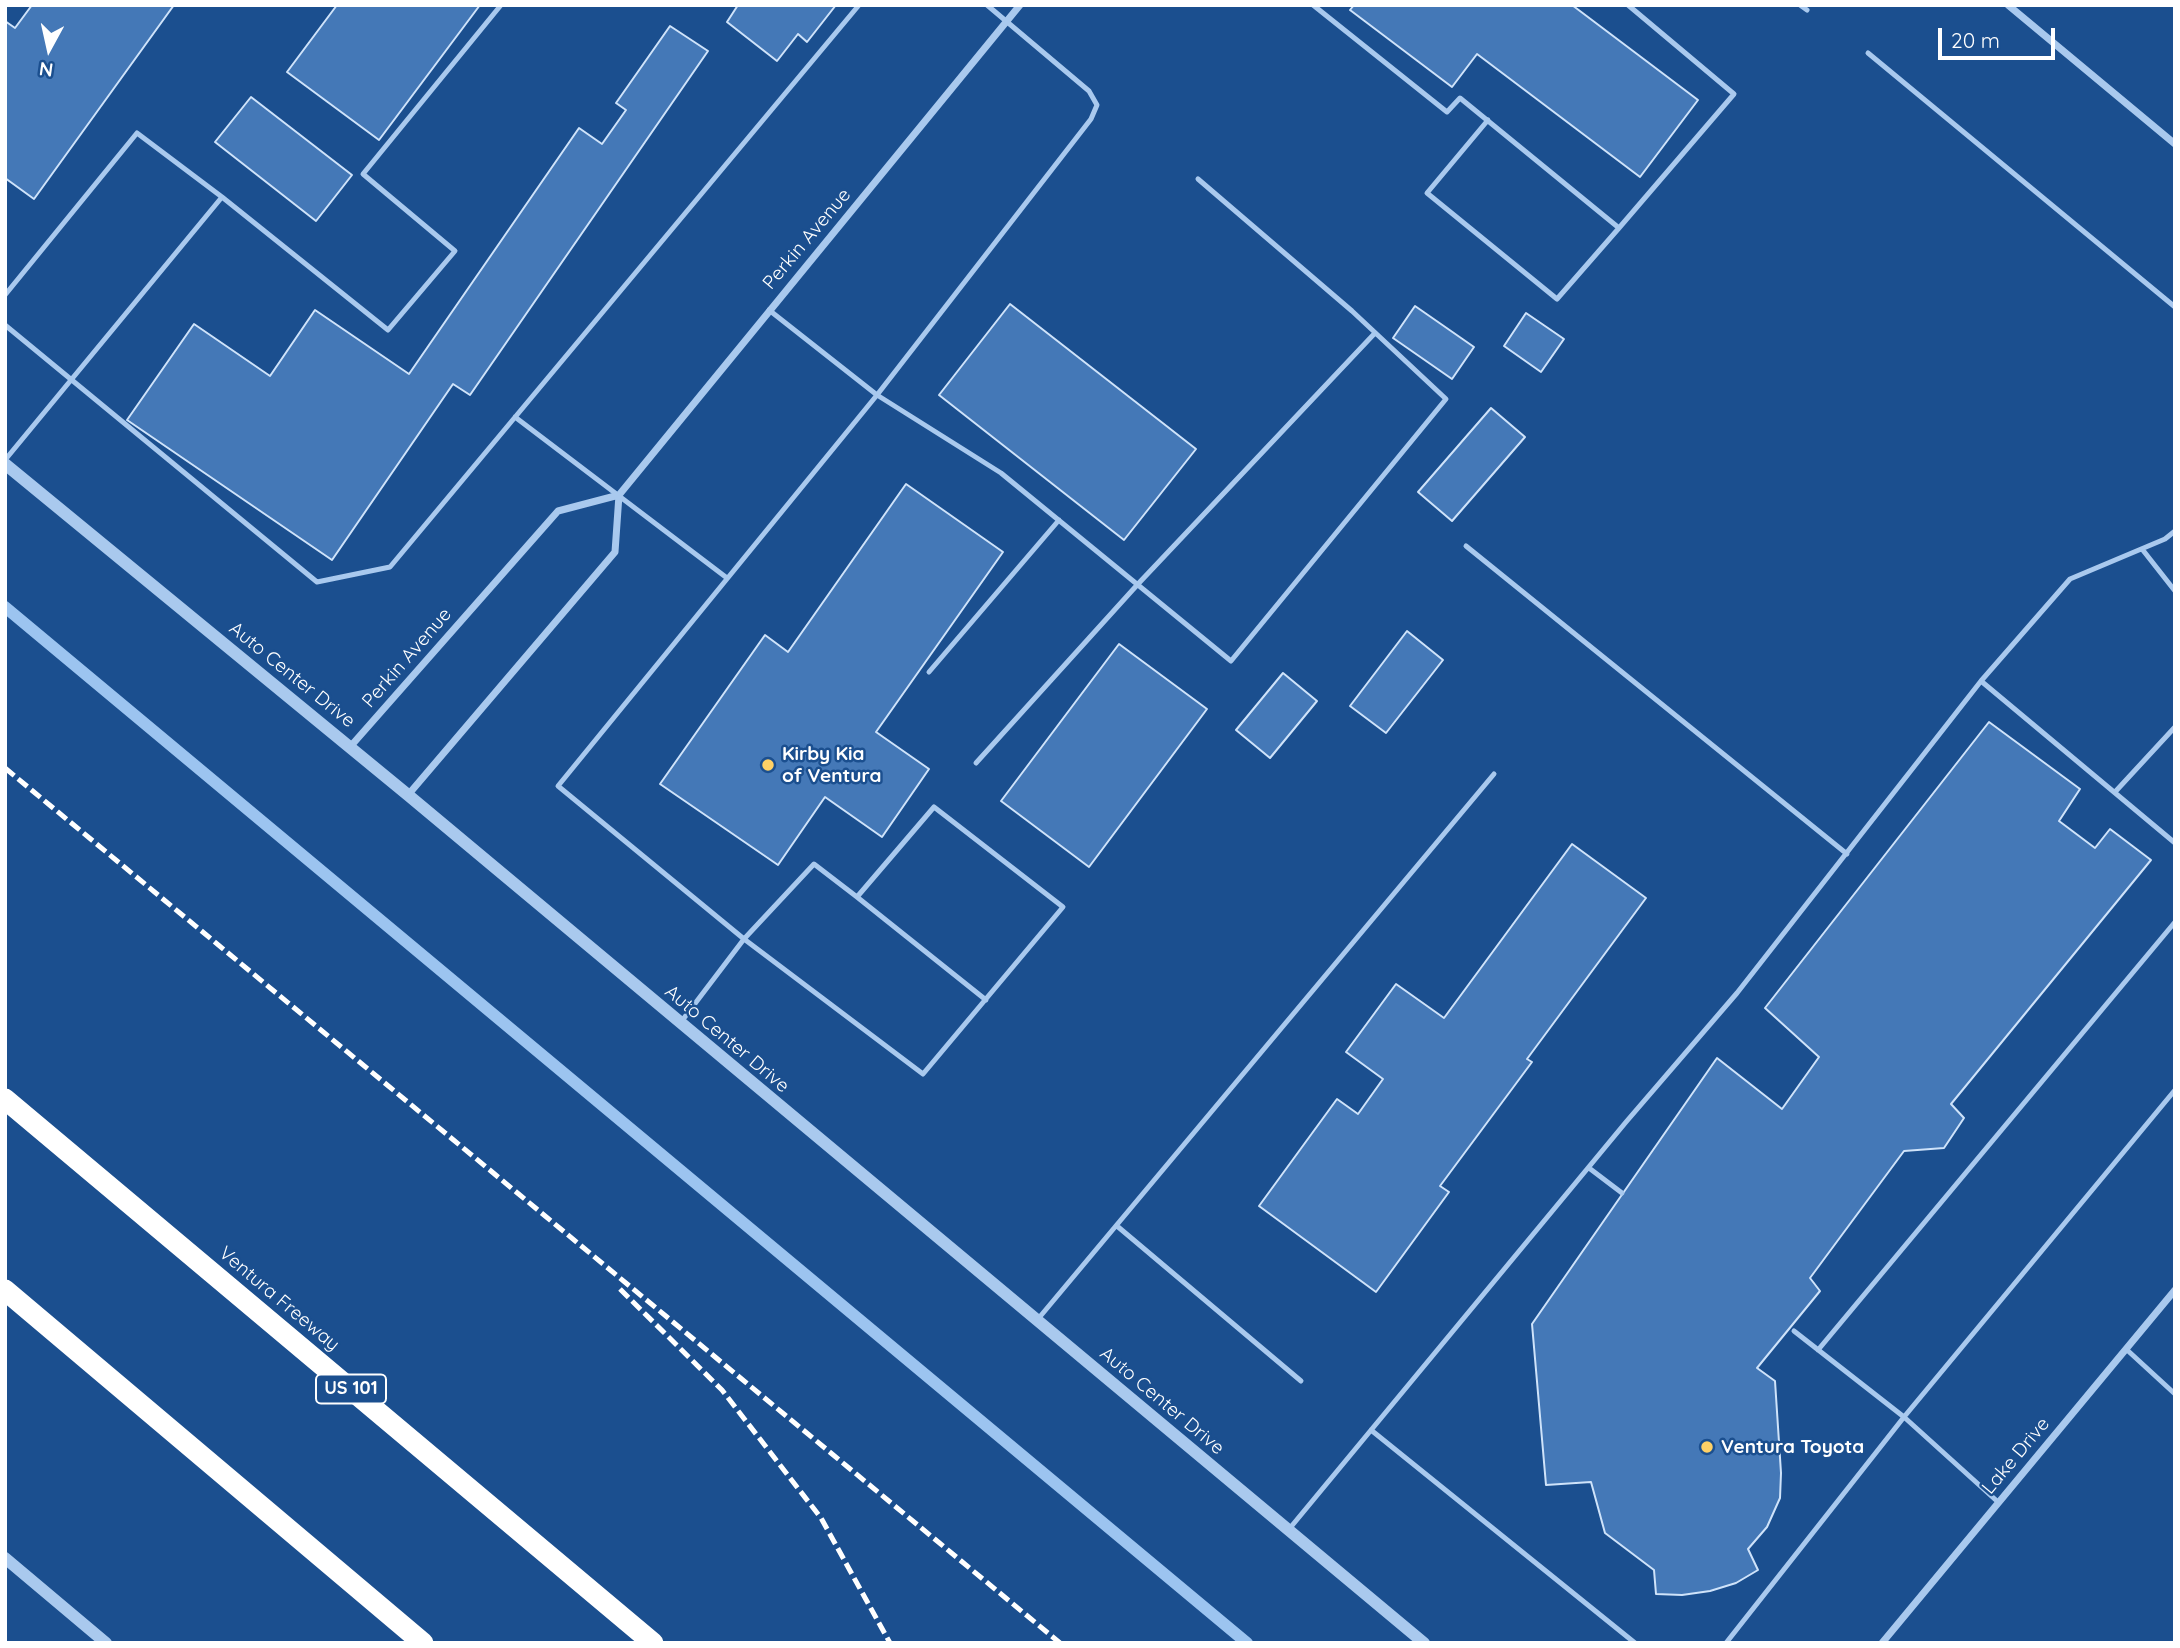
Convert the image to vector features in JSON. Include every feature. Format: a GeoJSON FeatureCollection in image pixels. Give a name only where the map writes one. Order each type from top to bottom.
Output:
{"type":"FeatureCollection","features":[{"type":"Feature","properties":{"kind":"highway","name":"Ventura Freeway"},"geometry":{"type":"LineString","coordinates":[[5,1099],[653,1643]]}},
{"type":"Feature","properties":{"kind":"highway"},"geometry":{"type":"LineString","coordinates":[[5,1290],[423,1643]]}},
{"type":"Feature","properties":{"kind":"street","name":"Perkin Avenue"},"geometry":{"type":"LineString","coordinates":[[350,747],[558,511],[619,495],[769,309],[1008,23],[1020,5]]}},
{"type":"Feature","properties":{"kind":"street"},"geometry":{"type":"LineString","coordinates":[[2008,5],[2175,144]]}},
{"type":"Feature","properties":{"kind":"street","name":"Auto Center Drive"},"geometry":{"type":"LineString","coordinates":[[5,462],[1424,1643]]}},
{"type":"Feature","properties":{"kind":"street"},"geometry":{"type":"LineString","coordinates":[[408,795],[615,552],[619,495]]}},
{"type":"Feature","properties":{"kind":"street","name":"Lake Drive"},"geometry":{"type":"LineString","coordinates":[[1882,1643],[2175,1290]]}},
{"type":"Feature","properties":{"kind":"street"},"geometry":{"type":"LineString","coordinates":[[5,1558],[106,1643]]}},
{"type":"Feature","properties":{"kind":"lane"},"geometry":{"type":"LineString","coordinates":[[5,295],[137,133],[222,197],[388,330],[455,251],[363,174],[501,5]]}},
{"type":"Feature","properties":{"kind":"lane"},"geometry":{"type":"LineString","coordinates":[[5,325],[317,582],[390,567],[859,5]]}},
{"type":"Feature","properties":{"kind":"lane"},"geometry":{"type":"LineString","coordinates":[[857,897],[934,807],[1063,907],[923,1074],[744,939],[558,786],[877,395],[1091,119],[1097,105],[1089,91],[987,5]]}},
{"type":"Feature","properties":{"kind":"lane"},"geometry":{"type":"LineString","coordinates":[[1313,5],[1447,112],[1461,98],[1619,228]]}},
{"type":"Feature","properties":{"kind":"lane"},"geometry":{"type":"LineString","coordinates":[[1488,120],[1427,193],[1557,299],[1734,94],[1628,5]]}},
{"type":"Feature","properties":{"kind":"lane"},"geometry":{"type":"LineString","coordinates":[[1800,5],[1807,10]]}},
{"type":"Feature","properties":{"kind":"lane"},"geometry":{"type":"LineString","coordinates":[[1868,53],[2175,307]]}},
{"type":"Feature","properties":{"kind":"lane"},"geometry":{"type":"LineString","coordinates":[[769,309],[877,395],[1001,473],[1231,662],[1446,399],[1375,333],[1198,179]]}},
{"type":"Feature","properties":{"kind":"lane"},"geometry":{"type":"LineString","coordinates":[[5,462],[222,197]]}},
{"type":"Feature","properties":{"kind":"lane"},"geometry":{"type":"LineString","coordinates":[[976,764],[1138,584],[1375,333]]}},
{"type":"Feature","properties":{"kind":"lane"},"geometry":{"type":"LineString","coordinates":[[515,417],[727,578]]}},
{"type":"Feature","properties":{"kind":"lane"},"geometry":{"type":"LineString","coordinates":[[929,672],[1059,520]]}},
{"type":"Feature","properties":{"kind":"lane"},"geometry":{"type":"LineString","coordinates":[[1288,1531],[1626,1122],[1737,993],[1982,681],[2070,579],[2142,549],[2175,531]]}},
{"type":"Feature","properties":{"kind":"lane"},"geometry":{"type":"LineString","coordinates":[[1466,546],[1847,853]]}},
{"type":"Feature","properties":{"kind":"lane"},"geometry":{"type":"LineString","coordinates":[[2142,549],[2175,591]]}},
{"type":"Feature","properties":{"kind":"lane"},"geometry":{"type":"LineString","coordinates":[[1982,681],[2175,842]]}},
{"type":"Feature","properties":{"kind":"lane"},"geometry":{"type":"LineString","coordinates":[[2115,792],[2175,727]]}},
{"type":"Feature","properties":{"kind":"lane"},"geometry":{"type":"LineString","coordinates":[[1036,1322],[1494,774]]}},
{"type":"Feature","properties":{"kind":"lane"},"geometry":{"type":"LineString","coordinates":[[679,1024],[744,939],[814,863],[986,1000]]}},
{"type":"Feature","properties":{"kind":"lane"},"geometry":{"type":"LineString","coordinates":[[1818,1350],[2175,922]]}},
{"type":"Feature","properties":{"kind":"lane"},"geometry":{"type":"LineString","coordinates":[[1726,1643],[1904,1417],[2175,1090]]}},
{"type":"Feature","properties":{"kind":"lane"},"geometry":{"type":"LineString","coordinates":[[1589,1168],[1622,1193]]}},
{"type":"Feature","properties":{"kind":"lane"},"geometry":{"type":"LineString","coordinates":[[1117,1226],[1301,1381]]}},
{"type":"Feature","properties":{"kind":"lane"},"geometry":{"type":"LineString","coordinates":[[1794,1331],[1904,1417],[1998,1502]]}},
{"type":"Feature","properties":{"kind":"lane"},"geometry":{"type":"LineString","coordinates":[[2126,1349],[2175,1394]]}},
{"type":"Feature","properties":{"kind":"lane"},"geometry":{"type":"LineString","coordinates":[[1371,1430],[1635,1643]]}},
{"type":"Feature","properties":{"kind":"building"},"geometry":{"type":"Polygon","coordinates":[[[32,5],[174,5],[34,199],[5,178],[5,21],[15,28],[32,5]]]}},
{"type":"Feature","properties":{"kind":"building"},"geometry":{"type":"Polygon","coordinates":[[[337,5],[480,5],[379,140],[287,72],[337,5]]]}},
{"type":"Feature","properties":{"kind":"building"},"geometry":{"type":"Polygon","coordinates":[[[738,5],[836,5],[807,42],[798,34],[777,61],[727,22],[738,5]]]}},
{"type":"Feature","properties":{"kind":"building"},"geometry":{"type":"Polygon","coordinates":[[[1354,5],[1572,5],[1698,100],[1640,177],[1477,54],[1452,87],[1350,10],[1354,5]]]}},
{"type":"Feature","properties":{"kind":"building"},"geometry":{"type":"Polygon","coordinates":[[[670,26],[708,51],[470,395],[453,384],[332,560],[127,420],[194,324],[270,376],[315,310],[409,374],[579,128],[602,144],[626,110],[616,103],[670,26]]]}},
{"type":"Feature","properties":{"kind":"building"},"geometry":{"type":"Polygon","coordinates":[[[251,97],[352,175],[316,221],[215,142],[251,97]]]}},
{"type":"Feature","properties":{"kind":"building"},"geometry":{"type":"Polygon","coordinates":[[[1010,304],[1196,449],[1124,540],[939,395],[1010,304]]]}},
{"type":"Feature","properties":{"kind":"building"},"geometry":{"type":"Polygon","coordinates":[[[1415,306],[1474,347],[1452,379],[1393,338],[1415,306]]]}},
{"type":"Feature","properties":{"kind":"building"},"geometry":{"type":"Polygon","coordinates":[[[1526,313],[1564,339],[1541,372],[1504,346],[1526,313]]]}},
{"type":"Feature","properties":{"kind":"building"},"geometry":{"type":"Polygon","coordinates":[[[1491,408],[1525,437],[1452,521],[1418,492],[1491,408]]]}},
{"type":"Feature","properties":{"kind":"building"},"geometry":{"type":"Polygon","coordinates":[[[906,484],[1003,552],[876,732],[929,769],[882,837],[825,797],[778,865],[660,784],[765,635],[788,652],[906,484]]]}},
{"type":"Feature","properties":{"kind":"building"},"geometry":{"type":"Polygon","coordinates":[[[1407,631],[1443,660],[1386,733],[1350,706],[1407,631]]]}},
{"type":"Feature","properties":{"kind":"building"},"geometry":{"type":"Polygon","coordinates":[[[1119,644],[1207,709],[1089,867],[1001,801],[1119,644]]]}},
{"type":"Feature","properties":{"kind":"building"},"geometry":{"type":"Polygon","coordinates":[[[1283,673],[1317,701],[1270,758],[1236,730],[1283,673]]]}},
{"type":"Feature","properties":{"kind":"building"},"geometry":{"type":"Polygon","coordinates":[[[1989,722],[2080,789],[2059,821],[2095,848],[2110,829],[2151,860],[1951,1104],[1964,1118],[1944,1148],[1904,1151],[1810,1278],[1820,1291],[1757,1368],[1775,1381],[1781,1473],[1780,1498],[1767,1527],[1748,1549],[1758,1570],[1736,1583],[1710,1591],[1682,1595],[1656,1594],[1654,1570],[1605,1533],[1591,1482],[1546,1485],[1532,1324],[1717,1058],[1782,1109],[1819,1057],[1765,1008],[1989,722]]]}},
{"type":"Feature","properties":{"kind":"building"},"geometry":{"type":"Polygon","coordinates":[[[1572,844],[1646,898],[1527,1059],[1532,1062],[1440,1186],[1449,1192],[1376,1292],[1259,1206],[1337,1099],[1358,1114],[1383,1079],[1346,1052],[1396,984],[1444,1018],[1572,844]]]}},
{"type":"Feature","properties":{"kind":"waterway"},"geometry":{"type":"LineString","coordinates":[[5,607],[1247,1643]]}},
{"type":"Feature","properties":{"kind":"railway"},"geometry":{"type":"LineString","coordinates":[[5,768],[1060,1643]]}},
{"type":"Feature","properties":{"kind":"railway"},"geometry":{"type":"LineString","coordinates":[[620,1289],[722,1390],[821,1518],[890,1643]]}},
{"type":"Feature","properties":{"kind":"place","name":"Kirby Kia of Ventura"},"geometry":{"type":"Point","coordinates":[768,765]}},
{"type":"Feature","properties":{"kind":"place","name":"Ventura Toyota"},"geometry":{"type":"Point","coordinates":[1707,1447]}}]}
